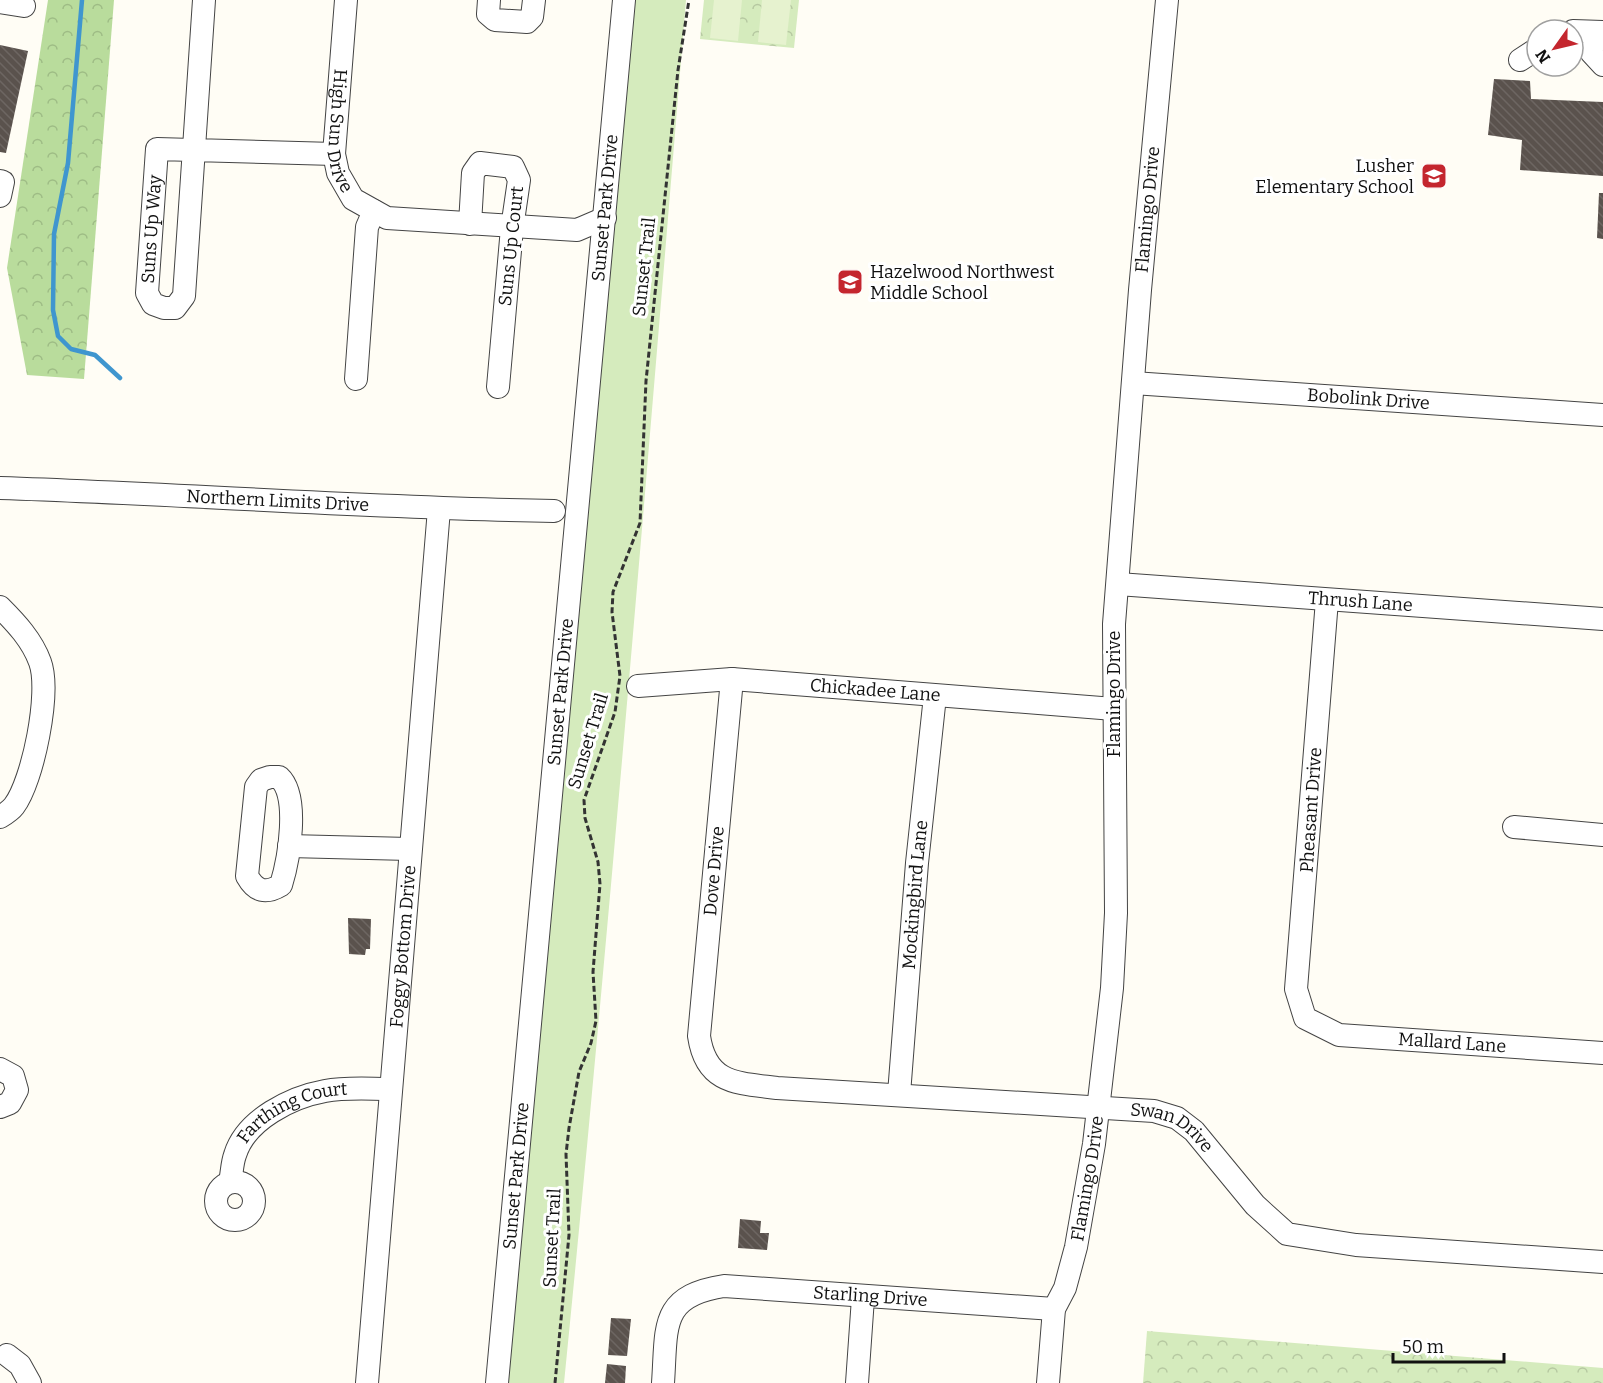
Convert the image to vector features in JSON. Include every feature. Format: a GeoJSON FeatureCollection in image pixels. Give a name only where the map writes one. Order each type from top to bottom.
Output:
{"type":"FeatureCollection","features":[{"type":"Feature","properties":{"kind":"street","name":"Suns Up Way"},"geometry":{"type":"LineString","coordinates":[[204,0],[194,150],[184,296],[175,308],[164,308],[153,304],[147,293],[157,149],[194,150],[334,154]]}},
{"type":"Feature","properties":{"kind":"street","name":"High Sun Drive"},"geometry":{"type":"LineString","coordinates":[[346,0],[334,154],[338,173],[353,199],[387,218],[512,228],[577,230],[605,218]]}},
{"type":"Feature","properties":{"kind":"street"},"geometry":{"type":"LineString","coordinates":[[489,0],[488,14],[495,20],[527,22],[532,17],[534,0]]}},
{"type":"Feature","properties":{"kind":"street","name":"Sunset Park Drive"},"geometry":{"type":"LineString","coordinates":[[498,1383],[624,0]]}},
{"type":"Feature","properties":{"kind":"street","name":"Flamingo Drive"},"geometry":{"type":"LineString","coordinates":[[1048,1383],[1054,1310],[1065,1288],[1076,1247],[1098,1107],[1112,988],[1116,913],[1113,624],[1167,0]]}},
{"type":"Feature","properties":{"kind":"street"},"geometry":{"type":"LineString","coordinates":[[0,2],[24,6]]}},
{"type":"Feature","properties":{"kind":"street"},"geometry":{"type":"LineString","coordinates":[[1585,32],[1603,34]]}},
{"type":"Feature","properties":{"kind":"street"},"geometry":{"type":"LineString","coordinates":[[1603,34],[1595,43],[1592,52],[1603,65]]}},
{"type":"Feature","properties":{"kind":"street","name":"Suns Up Court"},"geometry":{"type":"LineString","coordinates":[[470,224],[472,173],[480,163],[513,167],[519,180],[512,228],[498,387]]}},
{"type":"Feature","properties":{"kind":"street"},"geometry":{"type":"LineString","coordinates":[[0,181],[3,182],[0,196]]}},
{"type":"Feature","properties":{"kind":"street","name":"High Sun Drive"},"geometry":{"type":"LineString","coordinates":[[356,379],[367,227],[374,211]]}},
{"type":"Feature","properties":{"kind":"street","name":"Bobolink Drive"},"geometry":{"type":"LineString","coordinates":[[1133,383],[1603,415]]}},
{"type":"Feature","properties":{"kind":"street","name":"Northern Limits Drive"},"geometry":{"type":"LineString","coordinates":[[0,488],[283,499],[439,509],[554,511]]}},
{"type":"Feature","properties":{"kind":"street","name":"Foggy Bottom Drive"},"geometry":{"type":"LineString","coordinates":[[367,1383],[390,1089],[403,966],[409,849],[439,509]]}},
{"type":"Feature","properties":{"kind":"street","name":"Thrush Lane"},"geometry":{"type":"LineString","coordinates":[[1118,584],[1603,619]]}},
{"type":"Feature","properties":{"kind":"street","name":"Pheasant Drive"},"geometry":{"type":"LineString","coordinates":[[1305,1018],[1296,989],[1327,600]]}},
{"type":"Feature","properties":{"kind":"street"},"geometry":{"type":"LineString","coordinates":[[0,607],[32,644],[41,665],[44,690],[42,717],[21,791],[14,807],[0,817]]}},
{"type":"Feature","properties":{"kind":"street","name":"Chickadee Lane"},"geometry":{"type":"LineString","coordinates":[[638,686],[732,679],[805,682],[935,696],[1114,710]]}},
{"type":"Feature","properties":{"kind":"street","name":"Dove Drive"},"geometry":{"type":"LineString","coordinates":[[706,1062],[699,1036],[732,679]]}},
{"type":"Feature","properties":{"kind":"street","name":"Mockingbird Lane"},"geometry":{"type":"LineString","coordinates":[[899,1095],[916,874],[935,696]]}},
{"type":"Feature","properties":{"kind":"street"},"geometry":{"type":"LineString","coordinates":[[1514,827],[1603,835]]}},
{"type":"Feature","properties":{"kind":"street"},"geometry":{"type":"LineString","coordinates":[[289,846],[409,849]]}},
{"type":"Feature","properties":{"kind":"street","name":"Mallard Lane"},"geometry":{"type":"LineString","coordinates":[[1305,1018],[1339,1035],[1603,1053]]}},
{"type":"Feature","properties":{"kind":"street","name":"Swan Drive"},"geometry":{"type":"LineString","coordinates":[[706,1062],[718,1075],[735,1083],[1154,1110],[1177,1118],[1194,1131],[1256,1204],[1287,1234],[1356,1245],[1603,1262]]}},
{"type":"Feature","properties":{"kind":"street"},"geometry":{"type":"LineString","coordinates":[[0,1069],[13,1076],[17,1090],[10,1103],[0,1107]]}},
{"type":"Feature","properties":{"kind":"street","name":"Farthing Court"},"geometry":{"type":"LineString","coordinates":[[230,1182],[235,1154],[245,1137],[261,1120],[278,1107],[326,1090],[390,1089]]}},
{"type":"Feature","properties":{"kind":"street","name":"Starling Drive"},"geometry":{"type":"LineString","coordinates":[[663,1383],[667,1324],[686,1296],[724,1286],[863,1298],[1054,1310]]}},
{"type":"Feature","properties":{"kind":"street"},"geometry":{"type":"LineString","coordinates":[[857,1383],[863,1298]]}},
{"type":"Feature","properties":{"kind":"street"},"geometry":{"type":"LineString","coordinates":[[2,1352],[20,1365],[30,1383]]}},
{"type":"Feature","properties":{"kind":"path","name":"Sunset Trail"},"geometry":{"type":"LineString","coordinates":[[555,1383],[568,1235],[568,1136],[579,1072],[596,1022],[593,972],[600,884],[598,862],[585,818],[584,800],[615,712],[620,675],[612,612],[613,592],[640,523],[647,370],[678,70],[689,0]]}},
{"type":"Feature","properties":{"kind":"green space"},"geometry":{"type":"Polygon","coordinates":[[[48,0],[114,0],[84,379],[27,375],[7,268],[48,0]]]}},
{"type":"Feature","properties":{"kind":"green space"},"geometry":{"type":"Polygon","coordinates":[[[631,0],[686,0],[597,1038],[564,1383],[504,1383],[631,0]]]}},
{"type":"Feature","properties":{"kind":"green space"},"geometry":{"type":"Polygon","coordinates":[[[704,0],[799,0],[794,48],[700,39],[704,0]]]}},
{"type":"Feature","properties":{"kind":"green space"},"geometry":{"type":"Polygon","coordinates":[[[714,0],[742,0],[738,41],[710,38],[714,0]]]}},
{"type":"Feature","properties":{"kind":"green space"},"geometry":{"type":"Polygon","coordinates":[[[762,0],[791,0],[786,45],[758,42],[762,0]]]}},
{"type":"Feature","properties":{"kind":"green space"},"geometry":{"type":"Polygon","coordinates":[[[1147,1331],[1603,1368],[1603,1383],[1143,1383],[1147,1331]]]}},
{"type":"Feature","properties":{"kind":"building"},"geometry":{"type":"Polygon","coordinates":[[[0,45],[28,51],[6,153],[0,152],[0,45]]]}},
{"type":"Feature","properties":{"kind":"building"},"geometry":{"type":"Polygon","coordinates":[[[1494,79],[1530,81],[1531,99],[1603,102],[1603,176],[1520,170],[1522,140],[1488,135],[1494,79]]]}},
{"type":"Feature","properties":{"kind":"building"},"geometry":{"type":"Polygon","coordinates":[[[1599,193],[1603,193],[1603,239],[1597,238],[1599,193]]]}},
{"type":"Feature","properties":{"kind":"building"},"geometry":{"type":"Polygon","coordinates":[[[348,918],[371,919],[370,949],[366,949],[365,955],[349,954],[348,918]]]}},
{"type":"Feature","properties":{"kind":"building"},"geometry":{"type":"Polygon","coordinates":[[[740,1219],[761,1221],[760,1233],[769,1233],[767,1250],[738,1248],[740,1219]]]}},
{"type":"Feature","properties":{"kind":"building"},"geometry":{"type":"Polygon","coordinates":[[[611,1318],[631,1319],[627,1356],[608,1355],[611,1318]]]}},
{"type":"Feature","properties":{"kind":"building"},"geometry":{"type":"Polygon","coordinates":[[[607,1364],[626,1366],[625,1383],[605,1383],[607,1364]]]}},
{"type":"Feature","properties":{"kind":"waterway"},"geometry":{"type":"LineString","coordinates":[[82,0],[68,163],[54,234],[53,310],[58,336],[71,349],[95,355],[120,378]]}},
{"type":"Feature","properties":{"kind":"place","name":"Lusher Elementary School"},"geometry":{"type":"Point","coordinates":[1434,176]}},
{"type":"Feature","properties":{"kind":"place","name":"Hazelwood Northwest Middle School"},"geometry":{"type":"Point","coordinates":[850,282]}}]}
